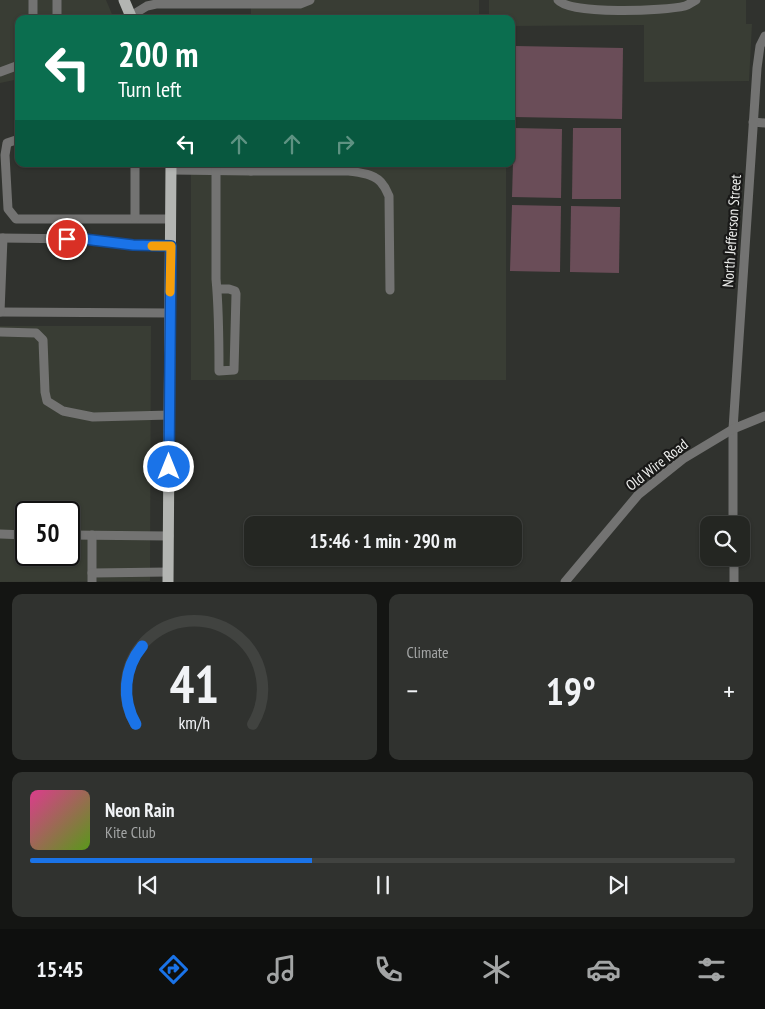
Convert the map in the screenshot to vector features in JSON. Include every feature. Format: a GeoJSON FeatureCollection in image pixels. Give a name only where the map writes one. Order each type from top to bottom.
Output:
{"type":"FeatureCollection","features":[{"type":"Feature","properties":{"kind":"main road"},"geometry":{"type":"LineString","coordinates":[[124,0],[129,15]]}},
{"type":"Feature","properties":{"kind":"main road"},"geometry":{"type":"LineString","coordinates":[[168,577],[171,167]]}},
{"type":"Feature","properties":{"kind":"street"},"geometry":{"type":"LineString","coordinates":[[33,0],[33,15]]}},
{"type":"Feature","properties":{"kind":"street"},"geometry":{"type":"LineString","coordinates":[[57,0],[57,15]]}},
{"type":"Feature","properties":{"kind":"street"},"geometry":{"type":"LineString","coordinates":[[134,15],[147,6],[156,4],[300,4],[310,0]]}},
{"type":"Feature","properties":{"kind":"street"},"geometry":{"type":"LineString","coordinates":[[558,0],[560,4],[596,10],[669,8],[688,5],[696,0]]}},
{"type":"Feature","properties":{"kind":"street","name":"North Jefferson Street"},"geometry":{"type":"LineString","coordinates":[[734,516],[733,430],[757,68],[760,46],[765,36]]}},
{"type":"Feature","properties":{"kind":"street"},"geometry":{"type":"LineString","coordinates":[[0,72],[15,66]]}},
{"type":"Feature","properties":{"kind":"street"},"geometry":{"type":"LineString","coordinates":[[753,122],[765,123]]}},
{"type":"Feature","properties":{"kind":"street"},"geometry":{"type":"LineString","coordinates":[[15,141],[7,143],[5,154],[8,209],[16,219],[171,218]]}},
{"type":"Feature","properties":{"kind":"street"},"geometry":{"type":"LineString","coordinates":[[134,167],[135,218]]}},
{"type":"Feature","properties":{"kind":"street"},"geometry":{"type":"LineString","coordinates":[[171,167],[251,171],[349,171],[374,177],[383,183],[389,196],[390,290]]}},
{"type":"Feature","properties":{"kind":"street"},"geometry":{"type":"LineString","coordinates":[[251,171],[256,167]]}},
{"type":"Feature","properties":{"kind":"street"},"geometry":{"type":"LineString","coordinates":[[216,170],[216,289],[219,371],[234,370],[236,294],[235,291],[229,289],[216,289]]}},
{"type":"Feature","properties":{"kind":"street"},"geometry":{"type":"LineString","coordinates":[[170,313],[0,312],[1,238],[84,239],[133,245],[171,246]]}},
{"type":"Feature","properties":{"kind":"street"},"geometry":{"type":"LineString","coordinates":[[0,332],[36,333],[43,340],[47,401],[63,411],[93,417],[170,415]]}},
{"type":"Feature","properties":{"kind":"street","name":"Old Wire Road"},"geometry":{"type":"LineString","coordinates":[[565,582],[638,495],[683,459],[733,430],[765,416]]}},
{"type":"Feature","properties":{"kind":"street"},"geometry":{"type":"LineString","coordinates":[[0,534],[15,535]]}},
{"type":"Feature","properties":{"kind":"street"},"geometry":{"type":"LineString","coordinates":[[80,535],[169,536]]}},
{"type":"Feature","properties":{"kind":"street"},"geometry":{"type":"LineString","coordinates":[[92,535],[92,577],[168,577]]}},
{"type":"Feature","properties":{"kind":"street"},"geometry":{"type":"LineString","coordinates":[[734,566],[734,582]]}},
{"type":"Feature","properties":{"kind":"shaded area"},"geometry":{"type":"Polygon","coordinates":[[[0,0],[106,0],[112,15],[15,15],[15,80],[0,83],[0,0]]]}},
{"type":"Feature","properties":{"kind":"shaded area"},"geometry":{"type":"Polygon","coordinates":[[[251,0],[479,0],[479,15],[251,15],[251,0]]]}},
{"type":"Feature","properties":{"kind":"shaded area"},"geometry":{"type":"Polygon","coordinates":[[[489,0],[746,0],[746,24],[752,24],[749,81],[644,82],[644,25],[515,26],[515,15],[489,15],[489,0]]]}},
{"type":"Feature","properties":{"kind":"shaded area"},"geometry":{"type":"Polygon","coordinates":[[[515,46],[623,48],[622,119],[515,117],[515,46]]]}},
{"type":"Feature","properties":{"kind":"shaded area"},"geometry":{"type":"Polygon","coordinates":[[[515,128],[562,129],[561,198],[512,197],[513,167],[515,167],[515,128]]]}},
{"type":"Feature","properties":{"kind":"shaded area"},"geometry":{"type":"Polygon","coordinates":[[[573,128],[621,128],[621,199],[572,199],[573,128]]]}},
{"type":"Feature","properties":{"kind":"shaded area"},"geometry":{"type":"Polygon","coordinates":[[[191,167],[506,167],[506,380],[191,380],[191,167]]]}},
{"type":"Feature","properties":{"kind":"shaded area"},"geometry":{"type":"Polygon","coordinates":[[[512,205],[561,206],[560,272],[510,271],[512,205]]]}},
{"type":"Feature","properties":{"kind":"shaded area"},"geometry":{"type":"Polygon","coordinates":[[[571,206],[620,207],[619,273],[570,272],[571,206]]]}},
{"type":"Feature","properties":{"kind":"shaded area"},"geometry":{"type":"Polygon","coordinates":[[[0,326],[151,326],[150,581],[0,582],[0,326]]]}},
{"type":"Feature","properties":{"kind":"slow traffic"},"geometry":{"type":"LineString","coordinates":[[152,246],[171,246],[170,292]]}},
{"type":"Feature","properties":{"kind":"route"},"geometry":{"type":"LineString","coordinates":[[67,239],[84,239],[133,245],[171,246],[169,467]]}}]}
